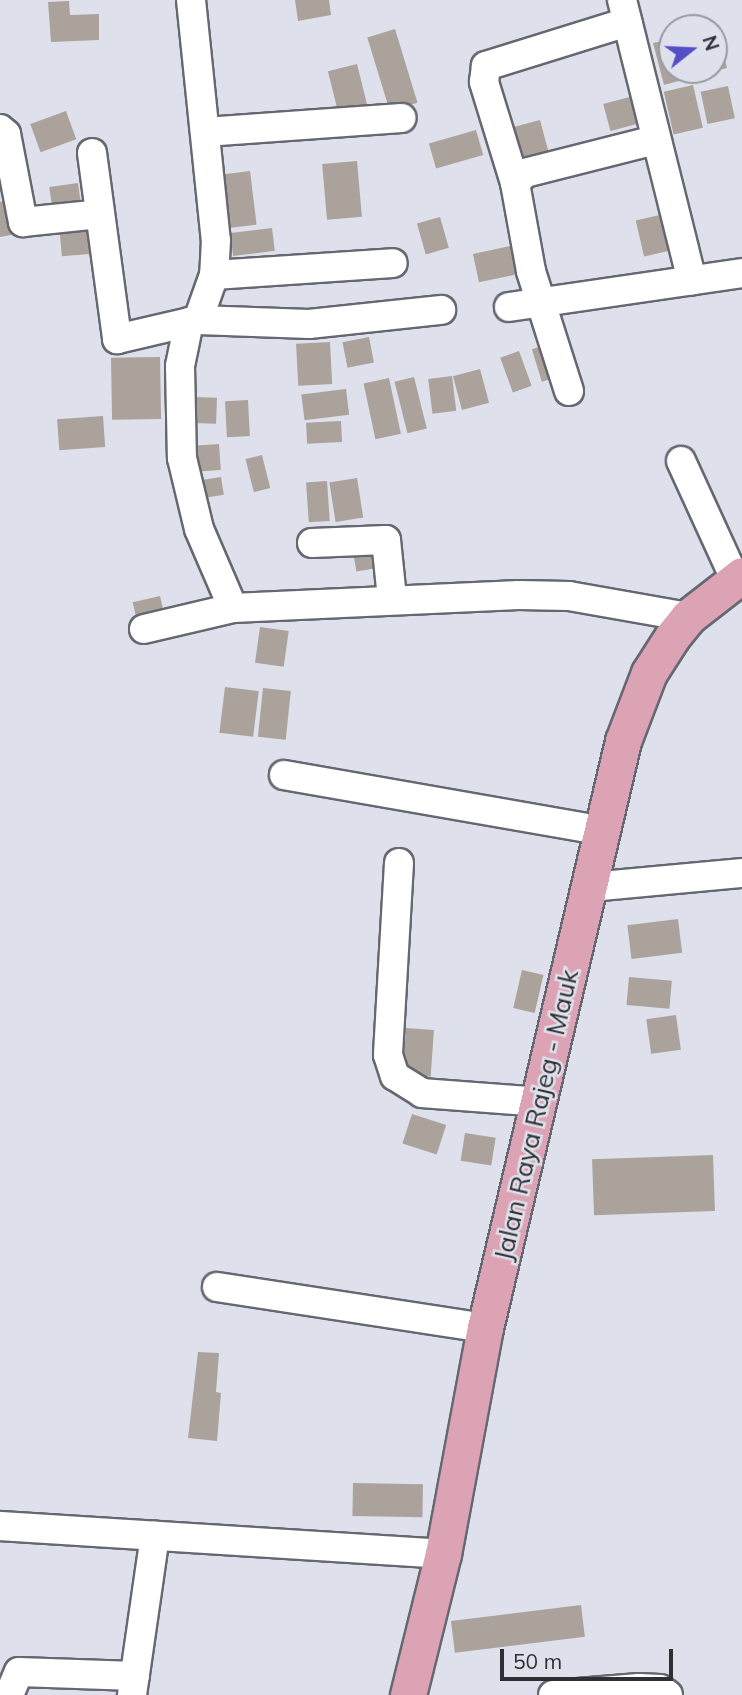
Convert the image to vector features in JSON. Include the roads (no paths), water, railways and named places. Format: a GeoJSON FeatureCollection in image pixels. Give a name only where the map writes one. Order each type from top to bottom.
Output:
{"type":"FeatureCollection","features":[{"type":"Feature","properties":{"kind":"main road","name":"Jalan Raya Rajeg - Mauk"},"geometry":{"type":"LineString","coordinates":[[408,1695],[443,1554],[485,1328],[591,887],[600,830],[641,691],[688,617],[739,578]]}},
{"type":"Feature","properties":{"kind":"street"},"geometry":{"type":"LineString","coordinates":[[191,0],[216,240],[214,275],[193,321],[179,390],[182,458],[198,528],[233,608]]}},
{"type":"Feature","properties":{"kind":"street"},"geometry":{"type":"LineString","coordinates":[[569,391],[540,303],[514,183],[484,82],[486,66],[624,11],[692,280]]}},
{"type":"Feature","properties":{"kind":"street"},"geometry":{"type":"LineString","coordinates":[[205,132],[401,118]]}},
{"type":"Feature","properties":{"kind":"street"},"geometry":{"type":"LineString","coordinates":[[0,129],[6,134],[23,222],[100,214]]}},
{"type":"Feature","properties":{"kind":"street"},"geometry":{"type":"LineString","coordinates":[[514,183],[524,173],[655,140]]}},
{"type":"Feature","properties":{"kind":"street"},"geometry":{"type":"LineString","coordinates":[[92,153],[117,338],[193,321],[309,324],[442,310]]}},
{"type":"Feature","properties":{"kind":"street"},"geometry":{"type":"LineString","coordinates":[[214,275],[393,263]]}},
{"type":"Feature","properties":{"kind":"street"},"geometry":{"type":"LineString","coordinates":[[509,307],[742,273]]}},
{"type":"Feature","properties":{"kind":"street"},"geometry":{"type":"LineString","coordinates":[[681,461],[739,578]]}},
{"type":"Feature","properties":{"kind":"street"},"geometry":{"type":"LineString","coordinates":[[312,543],[386,540],[393,598]]}},
{"type":"Feature","properties":{"kind":"street"},"geometry":{"type":"LineString","coordinates":[[144,629],[233,608],[393,598],[569,596],[688,617]]}},
{"type":"Feature","properties":{"kind":"street"},"geometry":{"type":"LineString","coordinates":[[284,775],[600,830]]}},
{"type":"Feature","properties":{"kind":"street"},"geometry":{"type":"LineString","coordinates":[[399,863],[388,1055],[394,1076],[422,1093],[541,1102]]}},
{"type":"Feature","properties":{"kind":"street"},"geometry":{"type":"LineString","coordinates":[[591,887],[742,873]]}},
{"type":"Feature","properties":{"kind":"street"},"geometry":{"type":"LineString","coordinates":[[217,1287],[485,1328]]}},
{"type":"Feature","properties":{"kind":"street"},"geometry":{"type":"LineString","coordinates":[[0,1526],[443,1554]]}},
{"type":"Feature","properties":{"kind":"street"},"geometry":{"type":"LineString","coordinates":[[9,1695],[19,1672],[133,1686],[155,1536]]}},
{"type":"Feature","properties":{"kind":"street"},"geometry":{"type":"LineString","coordinates":[[553,1695],[639,1688],[660,1689],[667,1695]]}}]}
